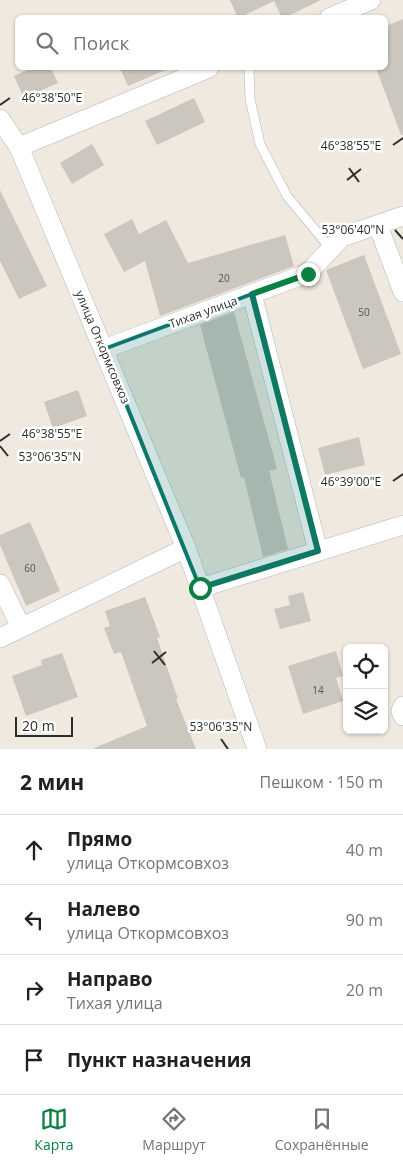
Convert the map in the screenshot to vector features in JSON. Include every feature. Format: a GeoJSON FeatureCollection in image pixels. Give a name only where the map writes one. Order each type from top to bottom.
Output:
{"type":"FeatureCollection","features":[{"type":"Feature","properties":{"kind":"street"},"geometry":{"type":"LineString","coordinates":[[336,15],[371,0]]}},
{"type":"Feature","properties":{"kind":"street"},"geometry":{"type":"LineString","coordinates":[[19,147],[204,70]]}},
{"type":"Feature","properties":{"kind":"street","name":"улица Откормсовхоз"},"geometry":{"type":"LineString","coordinates":[[0,119],[19,147],[186,548],[257,749]]}},
{"type":"Feature","properties":{"kind":"street","name":"Тихая улица"},"geometry":{"type":"LineString","coordinates":[[104,349],[308,274],[342,237],[403,216]]}},
{"type":"Feature","properties":{"kind":"street"},"geometry":{"type":"LineString","coordinates":[[378,225],[403,292]]}},
{"type":"Feature","properties":{"kind":"street"},"geometry":{"type":"LineString","coordinates":[[252,294],[318,551]]}},
{"type":"Feature","properties":{"kind":"street"},"geometry":{"type":"LineString","coordinates":[[200,588],[403,525]]}},
{"type":"Feature","properties":{"kind":"street"},"geometry":{"type":"LineString","coordinates":[[0,638],[186,548]]}},
{"type":"Feature","properties":{"kind":"street"},"geometry":{"type":"LineString","coordinates":[[0,584],[21,628]]}},
{"type":"Feature","properties":{"kind":"street"},"geometry":{"type":"LineString","coordinates":[[403,706],[400,711],[403,716]]}},
{"type":"Feature","properties":{"kind":"lane"},"geometry":{"type":"LineString","coordinates":[[248,70],[250,99],[260,144],[287,196],[331,249]]}},
{"type":"Feature","properties":{"kind":"highlighted area"},"geometry":{"type":"Polygon","coordinates":[[[252,294],[318,551],[200,588],[104,349],[252,294]]]}},
{"type":"Feature","properties":{"kind":"building"},"geometry":{"type":"Polygon","coordinates":[[[230,0],[321,0],[290,15],[281,15],[274,1],[244,15],[237,15],[230,0]]]}},
{"type":"Feature","properties":{"kind":"building"},"geometry":{"type":"Polygon","coordinates":[[[403,19],[403,135],[401,135],[377,70],[388,70],[388,25],[403,19]]]}},
{"type":"Feature","properties":{"kind":"building"},"geometry":{"type":"Polygon","coordinates":[[[28,70],[52,70],[58,83],[24,98],[14,76],[28,70]]]}},
{"type":"Feature","properties":{"kind":"building"},"geometry":{"type":"Polygon","coordinates":[[[121,70],[165,70],[128,86],[121,70]]]}},
{"type":"Feature","properties":{"kind":"building"},"geometry":{"type":"Polygon","coordinates":[[[194,98],[205,122],[157,145],[145,121],[194,98]]]}},
{"type":"Feature","properties":{"kind":"building"},"geometry":{"type":"Polygon","coordinates":[[[92,144],[104,165],[72,184],[60,163],[92,144]]]}},
{"type":"Feature","properties":{"kind":"building"},"geometry":{"type":"Polygon","coordinates":[[[0,190],[47,286],[19,299],[0,261],[0,190]]]}},
{"type":"Feature","properties":{"kind":"building"},"geometry":{"type":"Polygon","coordinates":[[[132,219],[139,234],[166,220],[188,263],[285,235],[294,266],[160,316],[145,261],[124,272],[104,234],[132,219]]]}},
{"type":"Feature","properties":{"kind":"building"},"geometry":{"type":"Polygon","coordinates":[[[364,255],[401,354],[363,369],[326,270],[364,255]]]}},
{"type":"Feature","properties":{"kind":"building"},"geometry":{"type":"Polygon","coordinates":[[[234,312],[277,469],[269,471],[288,549],[263,557],[244,477],[241,478],[200,325],[234,312]]]}},
{"type":"Feature","properties":{"kind":"building"},"geometry":{"type":"Polygon","coordinates":[[[78,390],[87,416],[53,428],[44,402],[78,390]]]}},
{"type":"Feature","properties":{"kind":"building"},"geometry":{"type":"Polygon","coordinates":[[[359,437],[365,465],[325,475],[318,448],[359,437]]]}},
{"type":"Feature","properties":{"kind":"building"},"geometry":{"type":"Polygon","coordinates":[[[30,522],[60,591],[26,606],[0,545],[0,535],[30,522]]]}},
{"type":"Feature","properties":{"kind":"building"},"geometry":{"type":"Polygon","coordinates":[[[303,592],[311,621],[280,629],[274,609],[290,605],[288,596],[303,592]]]}},
{"type":"Feature","properties":{"kind":"building"},"geometry":{"type":"Polygon","coordinates":[[[145,597],[160,637],[157,638],[178,699],[176,699],[196,749],[92,749],[147,726],[121,652],[114,654],[104,628],[110,626],[105,611],[145,597]]]}},
{"type":"Feature","properties":{"kind":"building"},"geometry":{"type":"Polygon","coordinates":[[[336,651],[343,676],[336,678],[343,701],[303,714],[288,666],[336,651]]]}},
{"type":"Feature","properties":{"kind":"building"},"geometry":{"type":"Polygon","coordinates":[[[62,653],[78,697],[26,716],[12,676],[42,665],[41,660],[62,653]]]}},
{"type":"Feature","properties":{"kind":"route"},"geometry":{"type":"LineString","coordinates":[[200,588],[318,551],[252,294],[308,274]]}}]}
